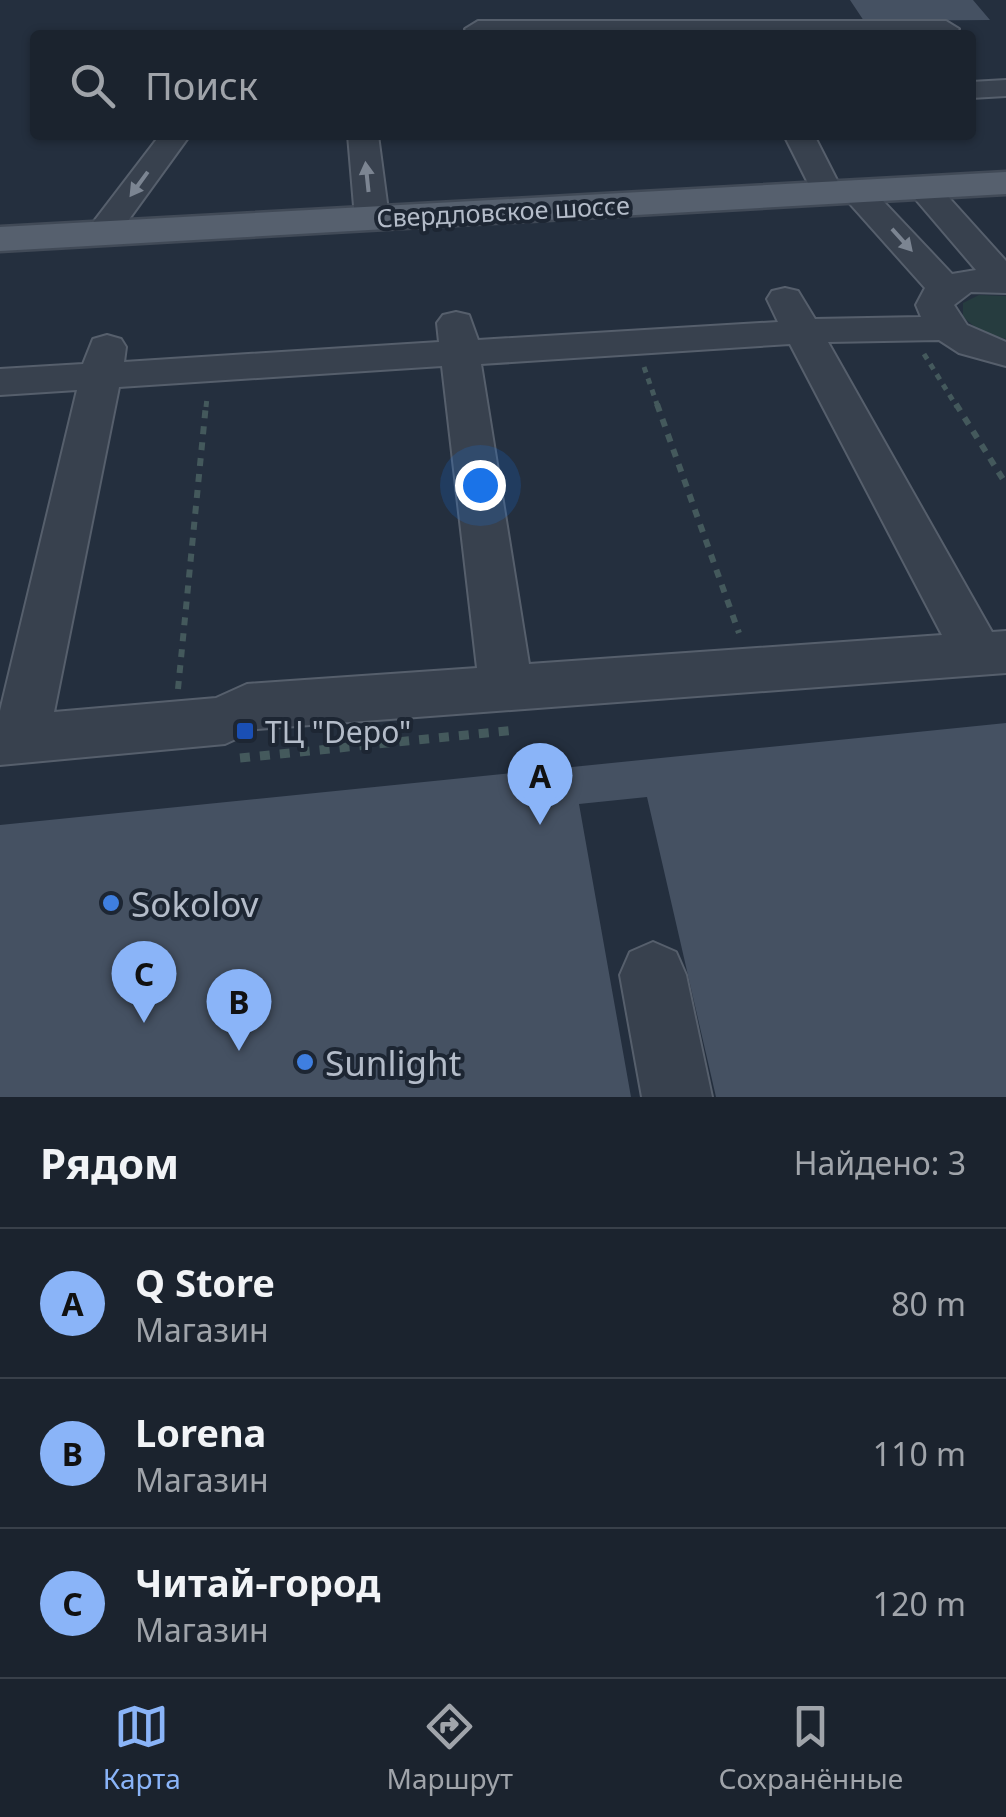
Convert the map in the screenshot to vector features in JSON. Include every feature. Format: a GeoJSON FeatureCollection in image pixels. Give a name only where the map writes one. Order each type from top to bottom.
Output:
{"type":"FeatureCollection","features":[{"type":"Feature","properties":{"kind":"main road","name":"Свердловское шоссе"},"geometry":{"type":"LineString","coordinates":[[0,239],[1006,183]]}},
{"type":"Feature","properties":{"kind":"street"},"geometry":{"type":"LineString","coordinates":[[755,2],[765,30]]}},
{"type":"Feature","properties":{"kind":"street"},"geometry":{"type":"LineString","coordinates":[[478,29],[574,30]]}},
{"type":"Feature","properties":{"kind":"street"},"geometry":{"type":"LineString","coordinates":[[886,30],[946,29]]}},
{"type":"Feature","properties":{"kind":"street"},"geometry":{"type":"LineString","coordinates":[[976,90],[1006,88]]}},
{"type":"Feature","properties":{"kind":"street"},"geometry":{"type":"LineString","coordinates":[[102,233],[171,140]]}},
{"type":"Feature","properties":{"kind":"street"},"geometry":{"type":"LineString","coordinates":[[364,140],[372,218]]}},
{"type":"Feature","properties":{"kind":"street"},"geometry":{"type":"LineString","coordinates":[[803,140],[842,193],[946,289]]}},
{"type":"Feature","properties":{"kind":"street"},"geometry":{"type":"LineString","coordinates":[[924,188],[1006,282]]}},
{"type":"Feature","properties":{"kind":"street"},"geometry":{"type":"LineString","coordinates":[[929,330],[935,305],[946,289],[965,281],[1006,282]]}},
{"type":"Feature","properties":{"kind":"street"},"geometry":{"type":"LineString","coordinates":[[103,359],[11,740],[226,721],[246,707],[517,709],[752,672],[992,653],[794,316]]}},
{"type":"Feature","properties":{"kind":"street"},"geometry":{"type":"LineString","coordinates":[[0,382],[103,359],[210,368],[458,335],[636,341],[794,316],[862,328],[929,330],[1006,354]]}},
{"type":"Feature","properties":{"kind":"street"},"geometry":{"type":"LineString","coordinates":[[458,335],[517,709]]}},
{"type":"Feature","properties":{"kind":"street"},"geometry":{"type":"LineString","coordinates":[[653,975],[678,1097]]}},
{"type":"Feature","properties":{"kind":"path"},"geometry":{"type":"LineString","coordinates":[[929,330],[1006,484]]}},
{"type":"Feature","properties":{"kind":"path"},"geometry":{"type":"LineString","coordinates":[[636,341],[752,672]]}},
{"type":"Feature","properties":{"kind":"path"},"geometry":{"type":"LineString","coordinates":[[174,726],[210,368]]}},
{"type":"Feature","properties":{"kind":"path"},"geometry":{"type":"LineString","coordinates":[[231,758],[517,709]]}},
{"type":"Feature","properties":{"kind":"green space"},"geometry":{"type":"Polygon","coordinates":[[[979,295],[1006,296],[1006,339],[981,332],[963,317],[963,303],[979,295]]]}},
{"type":"Feature","properties":{"kind":"building"},"geometry":{"type":"Polygon","coordinates":[[[850,0],[973,0],[990,20],[864,21],[850,0]]]}},
{"type":"Feature","properties":{"kind":"building"},"geometry":{"type":"Polygon","coordinates":[[[1006,723],[1006,1097],[716,1097],[647,797],[579,804],[631,1097],[0,1097],[0,825],[1006,723]]]}},
{"type":"Feature","properties":{"kind":"place","name":"ТЦ \"Depo\""},"geometry":{"type":"Point","coordinates":[245,731]}},
{"type":"Feature","properties":{"kind":"place","name":"Q Store"},"geometry":{"type":"Point","coordinates":[540,825]}},
{"type":"Feature","properties":{"kind":"place","name":"Sokolov"},"geometry":{"type":"Point","coordinates":[111,903]}},
{"type":"Feature","properties":{"kind":"place","name":"Читай-город"},"geometry":{"type":"Point","coordinates":[144,1023]}},
{"type":"Feature","properties":{"kind":"place","name":"Lorena"},"geometry":{"type":"Point","coordinates":[239,1051]}},
{"type":"Feature","properties":{"kind":"place","name":"Sunlight"},"geometry":{"type":"Point","coordinates":[305,1062]}}]}
